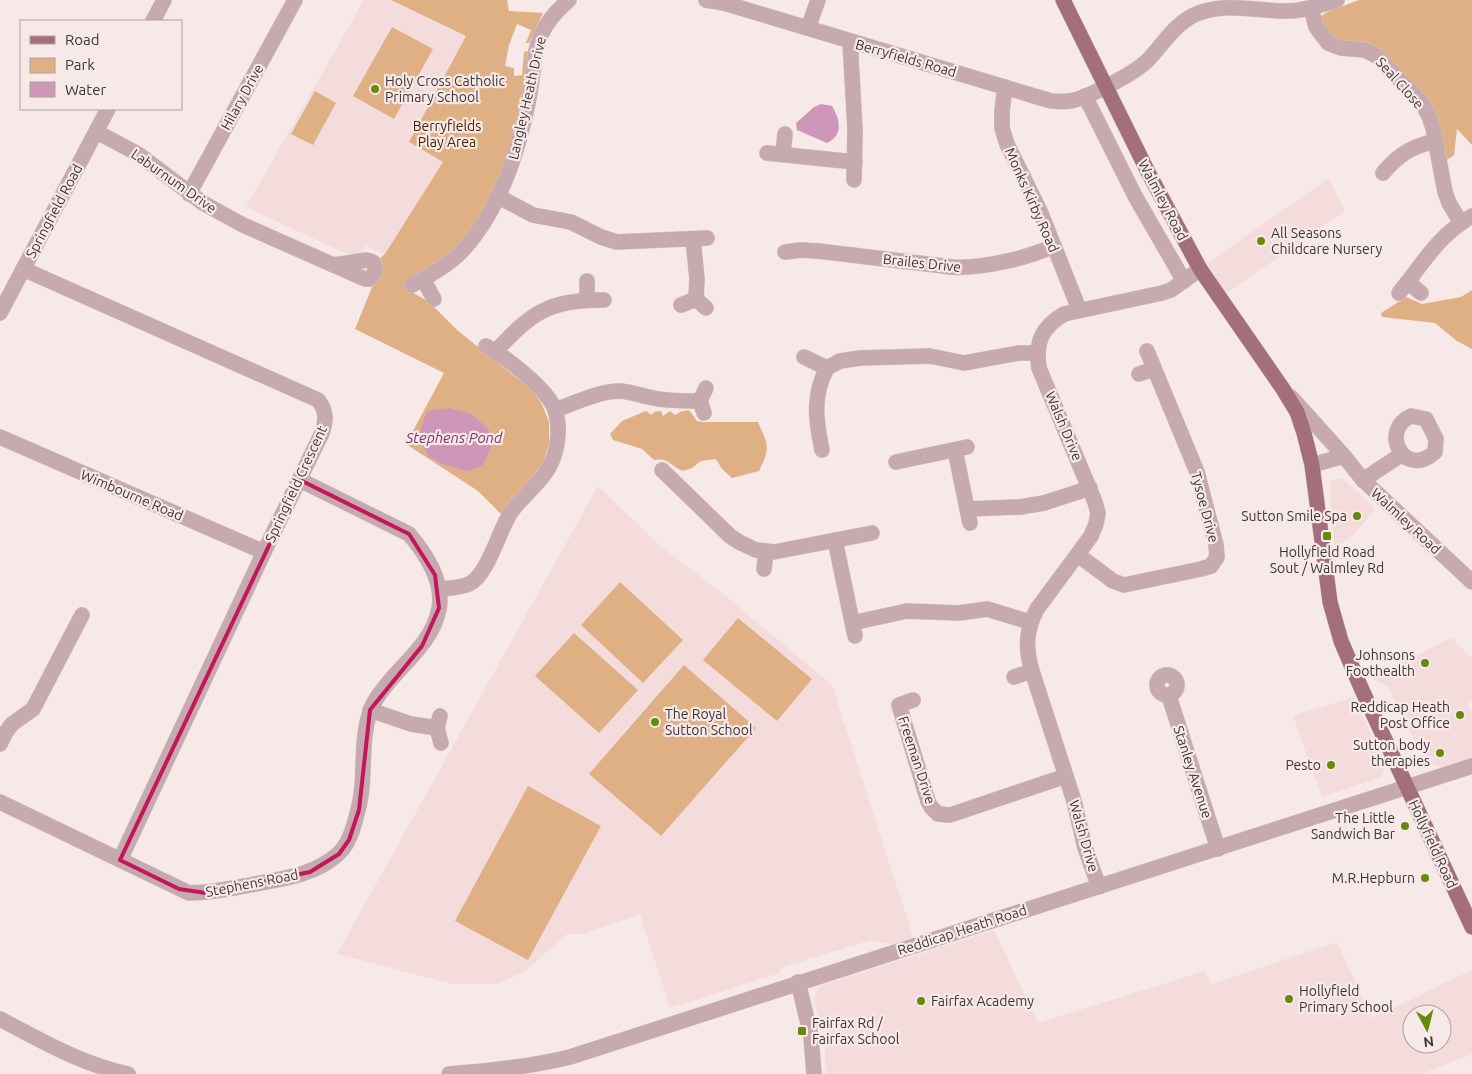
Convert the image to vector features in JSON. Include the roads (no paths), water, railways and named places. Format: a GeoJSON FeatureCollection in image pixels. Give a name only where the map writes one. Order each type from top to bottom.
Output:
{"type":"FeatureCollection","features":[{"type":"Feature","properties":{"kind":"main road","name":"Walmley Road"},"geometry":{"type":"LineString","coordinates":[[1063,0],[1105,86],[1200,269],[1284,389],[1297,412],[1312,465]]}},
{"type":"Feature","properties":{"kind":"main road","name":"Hollyfield Road"},"geometry":{"type":"LineString","coordinates":[[1312,465],[1330,602],[1335,622],[1359,683],[1472,927]]}},
{"type":"Feature","properties":{"kind":"street"},"geometry":{"type":"LineString","coordinates":[[154,20],[164,0]]}},
{"type":"Feature","properties":{"kind":"street","name":"Hilary Drive"},"geometry":{"type":"LineString","coordinates":[[189,194],[295,0]]}},
{"type":"Feature","properties":{"kind":"street","name":"Langley Heath Drive"},"geometry":{"type":"LineString","coordinates":[[434,299],[418,282],[459,254],[478,231],[499,197],[512,161],[528,102],[536,44],[542,30],[569,0]]}},
{"type":"Feature","properties":{"kind":"street","name":"Berryfields Road"},"geometry":{"type":"LineString","coordinates":[[706,0],[724,3],[1051,101],[1072,100],[1085,96],[1126,76],[1146,62],[1180,24],[1194,15],[1204,5],[1280,11],[1311,8],[1337,0]]}},
{"type":"Feature","properties":{"kind":"street"},"geometry":{"type":"LineString","coordinates":[[808,28],[818,0]]}},
{"type":"Feature","properties":{"kind":"street","name":"Seal Close"},"geometry":{"type":"LineString","coordinates":[[1311,8],[1316,27],[1328,43],[1342,48],[1365,50],[1377,56],[1422,103],[1429,116],[1445,192],[1449,203],[1466,219],[1433,247],[1403,288],[1421,293]]}},
{"type":"Feature","properties":{"kind":"street"},"geometry":{"type":"LineString","coordinates":[[850,41],[853,91],[854,180]]}},
{"type":"Feature","properties":{"kind":"street","name":"Monks Kirby Road"},"geometry":{"type":"LineString","coordinates":[[1006,87],[1002,111],[1002,128],[1006,144],[1040,211],[1079,309]]}},
{"type":"Feature","properties":{"kind":"street","name":"Walmley Road"},"geometry":{"type":"LineString","coordinates":[[1085,96],[1135,196],[1184,281]]}},
{"type":"Feature","properties":{"kind":"street","name":"Springfield Road"},"geometry":{"type":"LineString","coordinates":[[0,313],[107,110]]}},
{"type":"Feature","properties":{"kind":"street","name":"Laburnum Drive"},"geometry":{"type":"LineString","coordinates":[[96,132],[138,154],[203,203],[243,225],[334,265]]}},
{"type":"Feature","properties":{"kind":"street"},"geometry":{"type":"LineString","coordinates":[[783,154],[785,134]]}},
{"type":"Feature","properties":{"kind":"street"},"geometry":{"type":"LineString","coordinates":[[1386,164],[1405,152],[1435,141]]}},
{"type":"Feature","properties":{"kind":"street"},"geometry":{"type":"LineString","coordinates":[[767,152],[855,162]]}},
{"type":"Feature","properties":{"kind":"street"},"geometry":{"type":"LineString","coordinates":[[499,197],[533,215],[571,222],[601,237],[617,242],[700,238],[697,279],[701,303],[681,305]]}},
{"type":"Feature","properties":{"kind":"street","name":"Brailes Drive"},"geometry":{"type":"LineString","coordinates":[[786,252],[801,250],[818,258],[971,268],[1036,254],[1054,246]]}},
{"type":"Feature","properties":{"kind":"street","name":"Springfield Crescent"},"geometry":{"type":"LineString","coordinates":[[23,269],[318,400],[323,406],[326,422],[120,860]]}},
{"type":"Feature","properties":{"kind":"street"},"geometry":{"type":"LineString","coordinates":[[824,440],[816,411],[820,384],[827,368],[840,360],[930,356],[964,363],[1019,353],[1037,353],[1042,336],[1050,324],[1064,314],[1079,309],[1162,294],[1200,269]]}},
{"type":"Feature","properties":{"kind":"street"},"geometry":{"type":"LineString","coordinates":[[587,281],[587,300]]}},
{"type":"Feature","properties":{"kind":"street"},"geometry":{"type":"LineString","coordinates":[[440,589],[472,583],[480,575],[510,514],[548,469],[554,454],[558,432],[555,410],[549,399],[531,380],[491,349],[538,313],[567,303],[604,300]]}},
{"type":"Feature","properties":{"kind":"street","name":"Tysoe Drive"},"geometry":{"type":"LineString","coordinates":[[1078,554],[1112,581],[1124,585],[1211,566],[1217,557],[1216,545],[1197,472],[1147,351]]}},
{"type":"Feature","properties":{"kind":"street","name":"Walsh Drive"},"geometry":{"type":"LineString","coordinates":[[1037,353],[1039,368],[1090,488],[1098,513],[1091,536],[1037,609],[1030,622],[1026,649],[1079,816],[1085,848],[1099,887]]}},
{"type":"Feature","properties":{"kind":"street"},"geometry":{"type":"LineString","coordinates":[[804,358],[827,368]]}},
{"type":"Feature","properties":{"kind":"street"},"geometry":{"type":"LineString","coordinates":[[1139,374],[1154,369]]}},
{"type":"Feature","properties":{"kind":"street","name":"Walmley Road"},"geometry":{"type":"LineString","coordinates":[[1284,389],[1363,480],[1472,582]]}},
{"type":"Feature","properties":{"kind":"street"},"geometry":{"type":"LineString","coordinates":[[555,410],[600,393],[613,392],[629,392],[672,401],[703,401]]}},
{"type":"Feature","properties":{"kind":"street","name":"Wimbourne Road"},"geometry":{"type":"LineString","coordinates":[[0,438],[264,552]]}},
{"type":"Feature","properties":{"kind":"street"},"geometry":{"type":"LineString","coordinates":[[896,462],[961,449],[968,516],[1036,504],[1090,488]]}},
{"type":"Feature","properties":{"kind":"street"},"geometry":{"type":"LineString","coordinates":[[1363,480],[1402,454]]}},
{"type":"Feature","properties":{"kind":"street"},"geometry":{"type":"LineString","coordinates":[[1312,465],[1344,456]]}},
{"type":"Feature","properties":{"kind":"street"},"geometry":{"type":"LineString","coordinates":[[662,470],[686,483],[730,536],[748,546],[766,552],[872,533]]}},
{"type":"Feature","properties":{"kind":"street","name":"Stephens Road"},"geometry":{"type":"LineString","coordinates":[[0,802],[189,893],[206,893],[292,877],[310,872],[339,854],[349,840],[358,810],[362,789],[366,726],[370,710],[380,692],[422,646],[435,623],[439,608],[440,589],[429,563],[418,544],[409,534],[300,480]]}},
{"type":"Feature","properties":{"kind":"street"},"geometry":{"type":"LineString","coordinates":[[835,540],[854,629],[906,611],[959,613],[987,609],[1030,622]]}},
{"type":"Feature","properties":{"kind":"street"},"geometry":{"type":"LineString","coordinates":[[764,570],[766,552]]}},
{"type":"Feature","properties":{"kind":"street"},"geometry":{"type":"LineString","coordinates":[[0,744],[12,724],[33,709],[82,625]]}},
{"type":"Feature","properties":{"kind":"street"},"geometry":{"type":"LineString","coordinates":[[1014,676],[1032,671]]}},
{"type":"Feature","properties":{"kind":"street","name":"Stanley Avenue"},"geometry":{"type":"LineString","coordinates":[[1169,696],[1218,849]]}},
{"type":"Feature","properties":{"kind":"street","name":"Freeman Drive"},"geometry":{"type":"LineString","coordinates":[[913,700],[899,704],[928,801],[938,814],[950,815],[1066,776]]}},
{"type":"Feature","properties":{"kind":"street"},"geometry":{"type":"LineString","coordinates":[[370,710],[411,724],[438,722],[441,743]]}},
{"type":"Feature","properties":{"kind":"street","name":"Reddicap Heath Road"},"geometry":{"type":"LineString","coordinates":[[448,1074],[510,1069],[570,1057],[1472,766]]}},
{"type":"Feature","properties":{"kind":"street"},"geometry":{"type":"LineString","coordinates":[[798,982],[811,1036],[814,1074]]}},
{"type":"Feature","properties":{"kind":"street"},"geometry":{"type":"LineString","coordinates":[[0,1019],[73,1056],[128,1074]]}},
{"type":"Feature","properties":{"kind":"water"},"geometry":{"type":"Polygon","coordinates":[[[821,104],[832,106],[839,126],[836,135],[827,143],[797,130],[796,123],[814,107],[821,104]]]}},
{"type":"Feature","properties":{"kind":"water","name":"Stephens Pond"},"geometry":{"type":"Polygon","coordinates":[[[449,408],[472,414],[489,430],[491,448],[482,466],[467,471],[442,464],[429,457],[418,437],[427,411],[449,408]]]}},
{"type":"Feature","properties":{"kind":"place","name":"Holy Cross Catholic Primary School"},"geometry":{"type":"Point","coordinates":[375,89]}},
{"type":"Feature","properties":{"kind":"place","name":"All Seasons Childcare Nursery"},"geometry":{"type":"Point","coordinates":[1261,241]}},
{"type":"Feature","properties":{"kind":"place","name":"Sutton Smile Spa"},"geometry":{"type":"Point","coordinates":[1357,516]}},
{"type":"Feature","properties":{"kind":"place","name":"Hollyfield Road Sout / Walmley Rd"},"geometry":{"type":"Point","coordinates":[1327,536]}},
{"type":"Feature","properties":{"kind":"place","name":"Johnsons Foothealth"},"geometry":{"type":"Point","coordinates":[1425,663]}},
{"type":"Feature","properties":{"kind":"place","name":"Reddicap Heath Post Office"},"geometry":{"type":"Point","coordinates":[1460,715]}},
{"type":"Feature","properties":{"kind":"place","name":"The Royal Sutton School"},"geometry":{"type":"Point","coordinates":[655,722]}},
{"type":"Feature","properties":{"kind":"place","name":"Sutton body therapies"},"geometry":{"type":"Point","coordinates":[1440,753]}},
{"type":"Feature","properties":{"kind":"place","name":"Pesto"},"geometry":{"type":"Point","coordinates":[1331,765]}},
{"type":"Feature","properties":{"kind":"place","name":"The Little Sandwich Bar"},"geometry":{"type":"Point","coordinates":[1405,826]}},
{"type":"Feature","properties":{"kind":"place","name":"M.R.Hepburn"},"geometry":{"type":"Point","coordinates":[1425,878]}},
{"type":"Feature","properties":{"kind":"place","name":"Hollyfield Primary School"},"geometry":{"type":"Point","coordinates":[1289,999]}},
{"type":"Feature","properties":{"kind":"place","name":"Fairfax Academy"},"geometry":{"type":"Point","coordinates":[921,1001]}},
{"type":"Feature","properties":{"kind":"place","name":"Fairfax Rd / Fairfax School"},"geometry":{"type":"Point","coordinates":[802,1031]}},
{"type":"Feature","properties":{"kind":"park label","name":"Berryfields Play Area"},"geometry":{"type":"Point","coordinates":[447,134]}}]}
